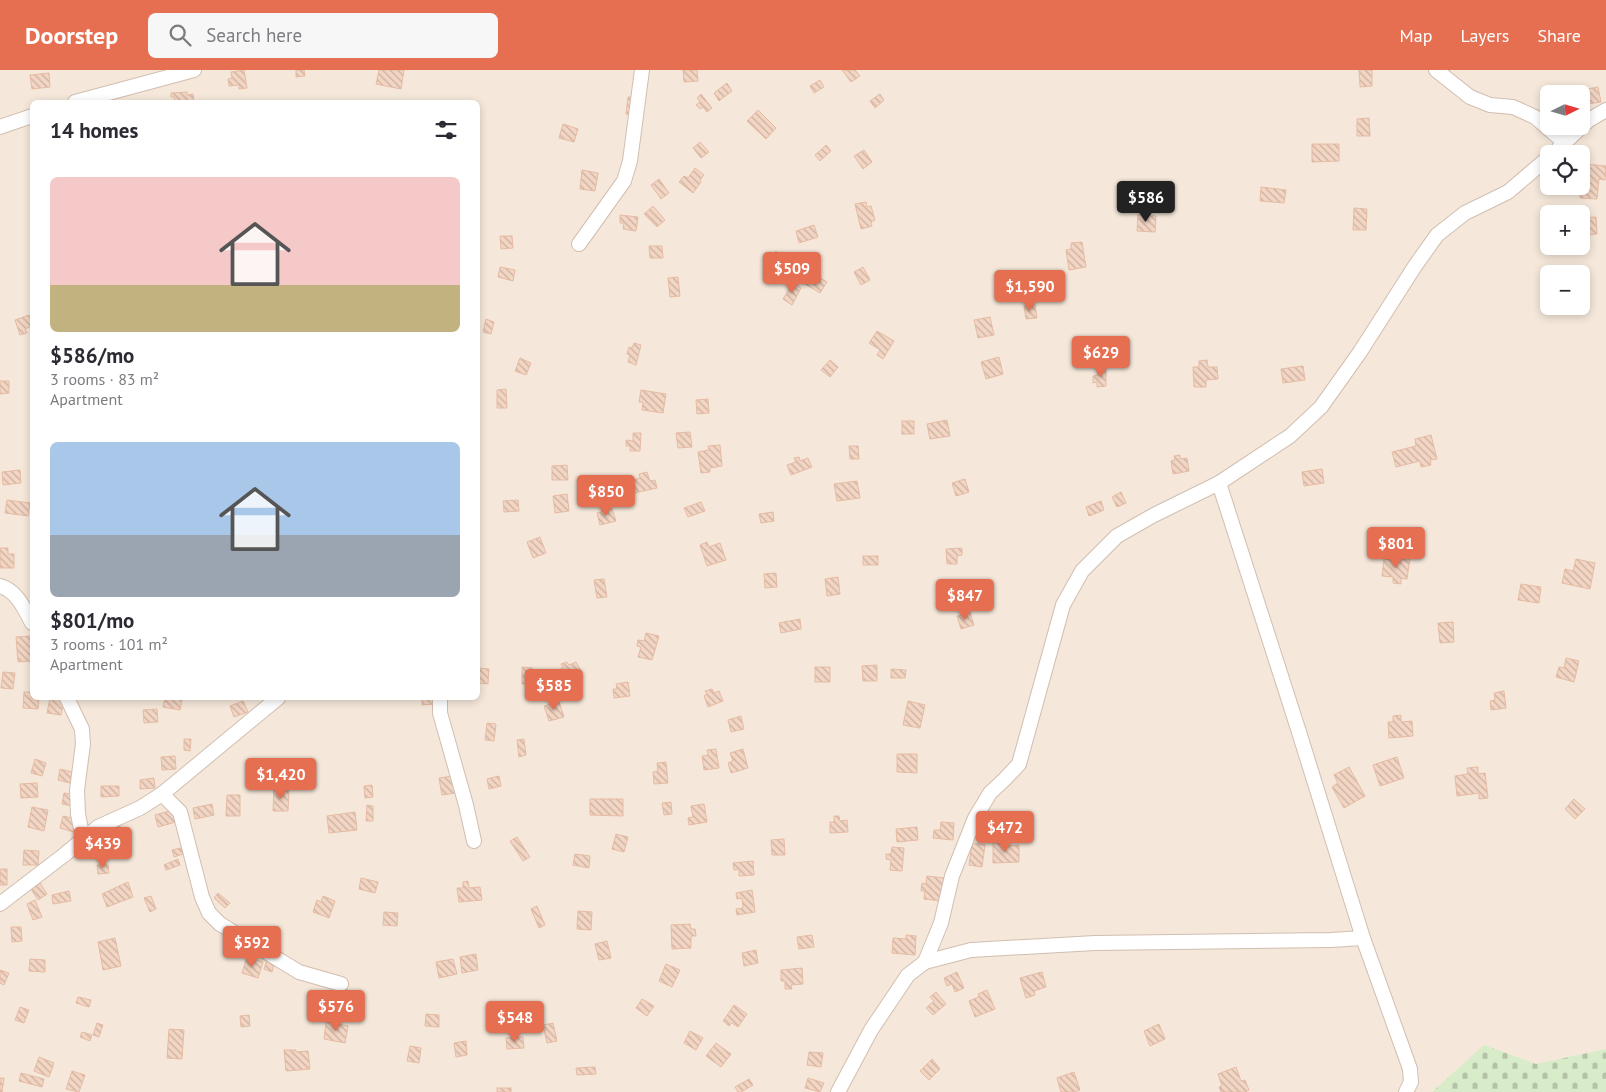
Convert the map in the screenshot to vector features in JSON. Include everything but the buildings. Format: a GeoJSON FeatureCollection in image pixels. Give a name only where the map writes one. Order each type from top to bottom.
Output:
{"type":"FeatureCollection","features":[{"type":"Feature","properties":{"kind":"street"},"geometry":{"type":"LineString","coordinates":[[578,244],[624,181],[630,161],[642,70]]}},
{"type":"Feature","properties":{"kind":"street"},"geometry":{"type":"LineString","coordinates":[[1436,70],[1470,97],[1490,104],[1513,107],[1535,117],[1564,143],[1589,120],[1606,110]]}},
{"type":"Feature","properties":{"kind":"street"},"geometry":{"type":"LineString","coordinates":[[82,100],[189,71]]}},
{"type":"Feature","properties":{"kind":"street"},"geometry":{"type":"LineString","coordinates":[[0,127],[30,117]]}},
{"type":"Feature","properties":{"kind":"street"},"geometry":{"type":"LineString","coordinates":[[925,962],[941,923],[952,876],[975,818],[990,793],[1019,764],[1062,606],[1082,571],[1117,536],[1154,514],[1218,483],[1290,436],[1321,407],[1360,352],[1437,235],[1465,213],[1508,192],[1540,165]]}},
{"type":"Feature","properties":{"kind":"street"},"geometry":{"type":"LineString","coordinates":[[1218,483],[1300,732],[1363,938],[1410,1069],[1411,1082],[1406,1092]]}},
{"type":"Feature","properties":{"kind":"street"},"geometry":{"type":"LineString","coordinates":[[0,586],[8,588],[19,600],[30,619]]}},
{"type":"Feature","properties":{"kind":"street"},"geometry":{"type":"LineString","coordinates":[[69,700],[82,729],[83,744],[77,790],[78,814],[83,839]]}},
{"type":"Feature","properties":{"kind":"street"},"geometry":{"type":"LineString","coordinates":[[0,904],[98,827],[140,808],[162,794],[276,700]]}},
{"type":"Feature","properties":{"kind":"street"},"geometry":{"type":"LineString","coordinates":[[440,700],[440,713],[466,805],[474,841]]}},
{"type":"Feature","properties":{"kind":"street"},"geometry":{"type":"LineString","coordinates":[[162,794],[180,812],[195,877],[209,913],[220,924],[299,972],[341,984]]}},
{"type":"Feature","properties":{"kind":"street"},"geometry":{"type":"LineString","coordinates":[[838,1092],[871,1030],[908,974],[925,962],[971,950],[1076,944],[1363,938]]}},
{"type":"Feature","properties":{"kind":"shaded area"},"geometry":{"type":"Polygon","coordinates":[[[0,70],[1606,70],[1606,1092],[0,1092],[0,70]]]}},
{"type":"Feature","properties":{"kind":"green space"},"geometry":{"type":"Polygon","coordinates":[[[1484,1045],[1536,1064],[1606,1049],[1606,1092],[1432,1092],[1484,1045]]]}}]}
